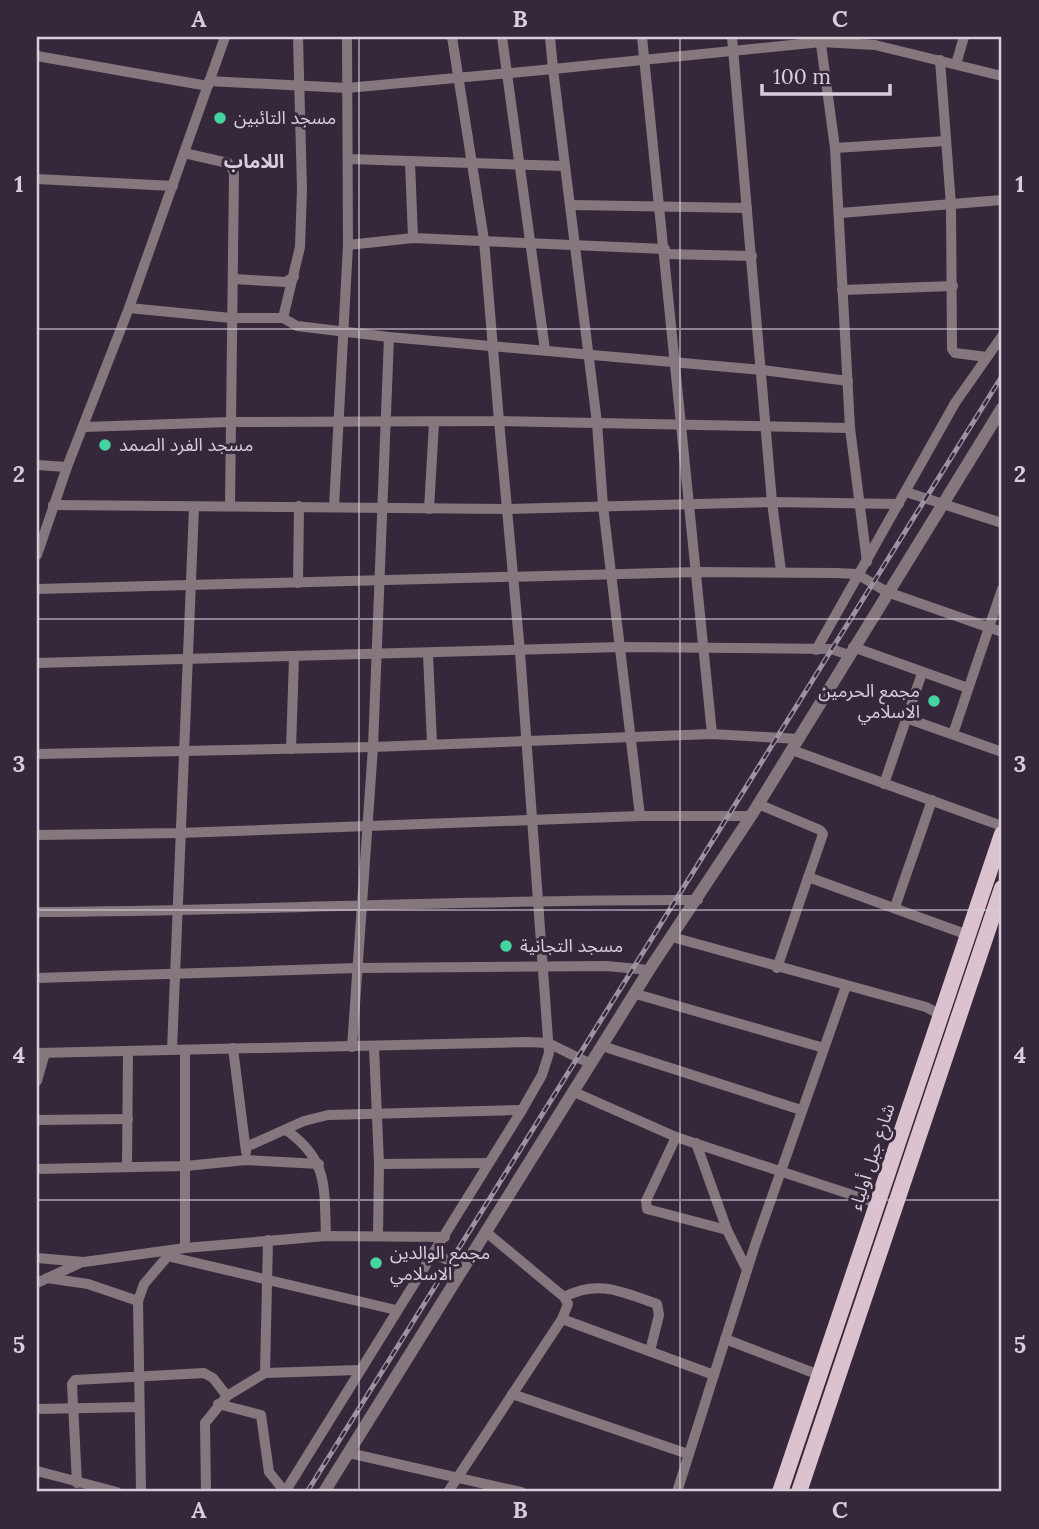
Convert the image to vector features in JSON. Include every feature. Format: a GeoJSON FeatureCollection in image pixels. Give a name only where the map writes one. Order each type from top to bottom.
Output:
{"type":"FeatureCollection","features":[{"type":"Feature","properties":{"kind":"main road","name":"شارع جبل أولياء"},"geometry":{"type":"LineString","coordinates":[[780,1492],[822,1376],[939,1014],[1002,834]]}},
{"type":"Feature","properties":{"kind":"main road","name":"شارع جبل أولياء"},"geometry":{"type":"LineString","coordinates":[[799,1492],[1002,888]]}},
{"type":"Feature","properties":{"kind":"street"},"geometry":{"type":"LineString","coordinates":[[37,555],[67,467],[130,308],[225,37]]}},
{"type":"Feature","properties":{"kind":"street"},"geometry":{"type":"LineString","coordinates":[[283,318],[295,277],[302,215],[298,37]]}},
{"type":"Feature","properties":{"kind":"street"},"geometry":{"type":"LineString","coordinates":[[334,508],[348,245],[347,37]]}},
{"type":"Feature","properties":{"kind":"street"},"geometry":{"type":"LineString","coordinates":[[218,1404],[261,1415],[269,1472],[285,1492],[396,1310],[445,1237],[547,1064],[548,1043],[527,740],[484,240],[452,37]]}},
{"type":"Feature","properties":{"kind":"street"},"geometry":{"type":"LineString","coordinates":[[502,37],[509,73],[528,243],[545,350]]}},
{"type":"Feature","properties":{"kind":"street"},"geometry":{"type":"LineString","coordinates":[[550,37],[590,354],[603,506],[640,816]]}},
{"type":"Feature","properties":{"kind":"street"},"geometry":{"type":"LineString","coordinates":[[642,37],[698,572],[712,734]]}},
{"type":"Feature","properties":{"kind":"street"},"geometry":{"type":"LineString","coordinates":[[732,37],[772,502],[781,571]]}},
{"type":"Feature","properties":{"kind":"street"},"geometry":{"type":"LineString","coordinates":[[956,64],[964,37]]}},
{"type":"Feature","properties":{"kind":"street"},"geometry":{"type":"LineString","coordinates":[[37,56],[208,83],[347,88],[733,52],[821,39],[875,45],[1002,76]]}},
{"type":"Feature","properties":{"kind":"street"},"geometry":{"type":"LineString","coordinates":[[821,39],[840,213],[850,428],[867,562]]}},
{"type":"Feature","properties":{"kind":"street"},"geometry":{"type":"LineString","coordinates":[[940,60],[951,205],[953,352],[987,357]]}},
{"type":"Feature","properties":{"kind":"street"},"geometry":{"type":"LineString","coordinates":[[835,148],[946,141]]}},
{"type":"Feature","properties":{"kind":"street"},"geometry":{"type":"LineString","coordinates":[[184,153],[232,166],[230,506]]}},
{"type":"Feature","properties":{"kind":"street"},"geometry":{"type":"LineString","coordinates":[[348,159],[565,166]]}},
{"type":"Feature","properties":{"kind":"street"},"geometry":{"type":"LineString","coordinates":[[410,162],[413,238]]}},
{"type":"Feature","properties":{"kind":"street"},"geometry":{"type":"LineString","coordinates":[[37,179],[173,186]]}},
{"type":"Feature","properties":{"kind":"street"},"geometry":{"type":"LineString","coordinates":[[840,213],[1002,200]]}},
{"type":"Feature","properties":{"kind":"street"},"geometry":{"type":"LineString","coordinates":[[572,205],[747,208]]}},
{"type":"Feature","properties":{"kind":"street"},"geometry":{"type":"LineString","coordinates":[[348,245],[413,238],[752,256]]}},
{"type":"Feature","properties":{"kind":"street"},"geometry":{"type":"LineString","coordinates":[[233,279],[285,282],[295,277]]}},
{"type":"Feature","properties":{"kind":"street"},"geometry":{"type":"LineString","coordinates":[[842,290],[953,286]]}},
{"type":"Feature","properties":{"kind":"street"},"geometry":{"type":"LineString","coordinates":[[130,308],[232,318],[283,318],[297,326],[389,337],[848,380]]}},
{"type":"Feature","properties":{"kind":"street"},"geometry":{"type":"LineString","coordinates":[[816,650],[955,403],[1002,336]]}},
{"type":"Feature","properties":{"kind":"street"},"geometry":{"type":"LineString","coordinates":[[352,1047],[373,747],[377,581],[387,423],[389,337]]}},
{"type":"Feature","properties":{"kind":"street"},"geometry":{"type":"LineString","coordinates":[[324,1492],[649,970],[698,900],[751,816],[1002,408]]}},
{"type":"Feature","properties":{"kind":"street"},"geometry":{"type":"LineString","coordinates":[[85,427],[230,422],[499,421],[850,428]]}},
{"type":"Feature","properties":{"kind":"street"},"geometry":{"type":"LineString","coordinates":[[429,509],[434,423]]}},
{"type":"Feature","properties":{"kind":"street"},"geometry":{"type":"LineString","coordinates":[[37,465],[67,467]]}},
{"type":"Feature","properties":{"kind":"street"},"geometry":{"type":"LineString","coordinates":[[906,492],[1002,523]]}},
{"type":"Feature","properties":{"kind":"street"},"geometry":{"type":"LineString","coordinates":[[53,505],[506,509],[772,502],[899,504]]}},
{"type":"Feature","properties":{"kind":"street"},"geometry":{"type":"LineString","coordinates":[[298,583],[299,506]]}},
{"type":"Feature","properties":{"kind":"street"},"geometry":{"type":"LineString","coordinates":[[172,1050],[194,507]]}},
{"type":"Feature","properties":{"kind":"street"},"geometry":{"type":"LineString","coordinates":[[37,589],[698,572],[857,574],[887,592],[1002,632]]}},
{"type":"Feature","properties":{"kind":"street"},"geometry":{"type":"LineString","coordinates":[[953,734],[1002,589]]}},
{"type":"Feature","properties":{"kind":"street"},"geometry":{"type":"LineString","coordinates":[[37,663],[520,652],[621,647],[831,649],[851,651],[968,688]]}},
{"type":"Feature","properties":{"kind":"street"},"geometry":{"type":"LineString","coordinates":[[428,654],[432,743]]}},
{"type":"Feature","properties":{"kind":"street"},"geometry":{"type":"LineString","coordinates":[[290,750],[294,657]]}},
{"type":"Feature","properties":{"kind":"street"},"geometry":{"type":"LineString","coordinates":[[884,784],[922,673]]}},
{"type":"Feature","properties":{"kind":"street"},"geometry":{"type":"LineString","coordinates":[[906,718],[1002,752]]}},
{"type":"Feature","properties":{"kind":"street"},"geometry":{"type":"LineString","coordinates":[[37,754],[290,750],[712,734],[796,744],[884,784],[1002,826]]}},
{"type":"Feature","properties":{"kind":"street"},"geometry":{"type":"LineString","coordinates":[[895,906],[932,800]]}},
{"type":"Feature","properties":{"kind":"street"},"geometry":{"type":"LineString","coordinates":[[758,804],[822,832],[777,968]]}},
{"type":"Feature","properties":{"kind":"street"},"geometry":{"type":"LineString","coordinates":[[37,835],[180,833],[640,816],[751,816]]}},
{"type":"Feature","properties":{"kind":"street"},"geometry":{"type":"LineString","coordinates":[[808,877],[895,906],[968,935]]}},
{"type":"Feature","properties":{"kind":"street"},"geometry":{"type":"LineString","coordinates":[[37,912],[177,911],[539,900],[698,900]]}},
{"type":"Feature","properties":{"kind":"street"},"geometry":{"type":"LineString","coordinates":[[672,937],[926,1007],[939,1014]]}},
{"type":"Feature","properties":{"kind":"street"},"geometry":{"type":"LineString","coordinates":[[37,978],[357,968],[542,966],[649,970]]}},
{"type":"Feature","properties":{"kind":"street"},"geometry":{"type":"LineString","coordinates":[[677,1492],[747,1270],[846,986]]}},
{"type":"Feature","properties":{"kind":"street"},"geometry":{"type":"LineString","coordinates":[[636,994],[824,1048]]}},
{"type":"Feature","properties":{"kind":"street"},"geometry":{"type":"LineString","coordinates":[[37,1081],[41,1053],[548,1043],[591,1064]]}},
{"type":"Feature","properties":{"kind":"street"},"geometry":{"type":"LineString","coordinates":[[602,1046],[801,1110]]}},
{"type":"Feature","properties":{"kind":"street"},"geometry":{"type":"LineString","coordinates":[[374,1047],[379,1164],[378,1235]]}},
{"type":"Feature","properties":{"kind":"street"},"geometry":{"type":"LineString","coordinates":[[233,1048],[246,1160]]}},
{"type":"Feature","properties":{"kind":"street"},"geometry":{"type":"LineString","coordinates":[[127,1167],[128,1051]]}},
{"type":"Feature","properties":{"kind":"street"},"geometry":{"type":"LineString","coordinates":[[185,1051],[185,1248]]}},
{"type":"Feature","properties":{"kind":"street"},"geometry":{"type":"LineString","coordinates":[[574,1092],[676,1137],[877,1203]]}},
{"type":"Feature","properties":{"kind":"street"},"geometry":{"type":"LineString","coordinates":[[246,1147],[328,1115],[522,1110]]}},
{"type":"Feature","properties":{"kind":"street"},"geometry":{"type":"LineString","coordinates":[[37,1120],[128,1119]]}},
{"type":"Feature","properties":{"kind":"street"},"geometry":{"type":"LineString","coordinates":[[286,1130],[308,1147],[319,1164],[327,1236]]}},
{"type":"Feature","properties":{"kind":"street"},"geometry":{"type":"LineString","coordinates":[[676,1137],[646,1201],[647,1209],[726,1230]]}},
{"type":"Feature","properties":{"kind":"street"},"geometry":{"type":"LineString","coordinates":[[696,1143],[726,1230],[747,1270]]}},
{"type":"Feature","properties":{"kind":"street"},"geometry":{"type":"LineString","coordinates":[[37,1169],[186,1166],[246,1160],[319,1164]]}},
{"type":"Feature","properties":{"kind":"street"},"geometry":{"type":"LineString","coordinates":[[379,1164],[488,1163]]}},
{"type":"Feature","properties":{"kind":"street"},"geometry":{"type":"LineString","coordinates":[[448,1492],[562,1319],[568,1304],[564,1297],[486,1232]]}},
{"type":"Feature","properties":{"kind":"street"},"geometry":{"type":"LineString","coordinates":[[37,1258],[84,1262],[170,1253],[185,1248],[327,1236],[445,1237]]}},
{"type":"Feature","properties":{"kind":"street"},"geometry":{"type":"LineString","coordinates":[[265,1373],[268,1240]]}},
{"type":"Feature","properties":{"kind":"street"},"geometry":{"type":"LineString","coordinates":[[170,1253],[268,1280],[396,1310]]}},
{"type":"Feature","properties":{"kind":"street"},"geometry":{"type":"LineString","coordinates":[[141,1492],[138,1301],[144,1284],[170,1253]]}},
{"type":"Feature","properties":{"kind":"street"},"geometry":{"type":"LineString","coordinates":[[435,1253],[464,1269]]}},
{"type":"Feature","properties":{"kind":"street"},"geometry":{"type":"LineString","coordinates":[[42,1281],[84,1262]]}},
{"type":"Feature","properties":{"kind":"street"},"geometry":{"type":"LineString","coordinates":[[42,1281],[88,1284],[138,1301]]}},
{"type":"Feature","properties":{"kind":"street"},"geometry":{"type":"LineString","coordinates":[[564,1297],[582,1288],[601,1287],[657,1304],[659,1315],[650,1351]]}},
{"type":"Feature","properties":{"kind":"street"},"geometry":{"type":"LineString","coordinates":[[562,1319],[714,1375]]}},
{"type":"Feature","properties":{"kind":"street"},"geometry":{"type":"LineString","coordinates":[[725,1339],[822,1376]]}},
{"type":"Feature","properties":{"kind":"street"},"geometry":{"type":"LineString","coordinates":[[206,1492],[204,1431],[208,1417],[227,1396],[265,1373],[359,1370]]}},
{"type":"Feature","properties":{"kind":"street"},"geometry":{"type":"LineString","coordinates":[[77,1483],[72,1384],[75,1380],[204,1373],[213,1378],[227,1396]]}},
{"type":"Feature","properties":{"kind":"street"},"geometry":{"type":"LineString","coordinates":[[512,1394],[688,1454]]}},
{"type":"Feature","properties":{"kind":"street"},"geometry":{"type":"LineString","coordinates":[[37,1409],[139,1407]]}},
{"type":"Feature","properties":{"kind":"street"},"geometry":{"type":"LineString","coordinates":[[349,1453],[521,1492]]}},
{"type":"Feature","properties":{"kind":"street"},"geometry":{"type":"LineString","coordinates":[[37,1471],[117,1492]]}},
{"type":"Feature","properties":{"kind":"railway"},"geometry":{"type":"LineString","coordinates":[[307,1492],[1002,376]]}},
{"type":"Feature","properties":{"kind":"place","name":"مسجد التائبين"},"geometry":{"type":"Point","coordinates":[220,118]}},
{"type":"Feature","properties":{"kind":"place","name":"مسجد الفرد الصمد"},"geometry":{"type":"Point","coordinates":[105,445]}},
{"type":"Feature","properties":{"kind":"place","name":"مجمع الحرمين الاسلامي"},"geometry":{"type":"Point","coordinates":[934,701]}},
{"type":"Feature","properties":{"kind":"place","name":"مسجد التجانية"},"geometry":{"type":"Point","coordinates":[506,946]}},
{"type":"Feature","properties":{"kind":"place","name":"مجمع الوالدين الاسلامي"},"geometry":{"type":"Point","coordinates":[376,1263]}},
{"type":"Feature","properties":{"kind":"district","name":"اللاماب"},"geometry":{"type":"Point","coordinates":[254,161]}}]}
